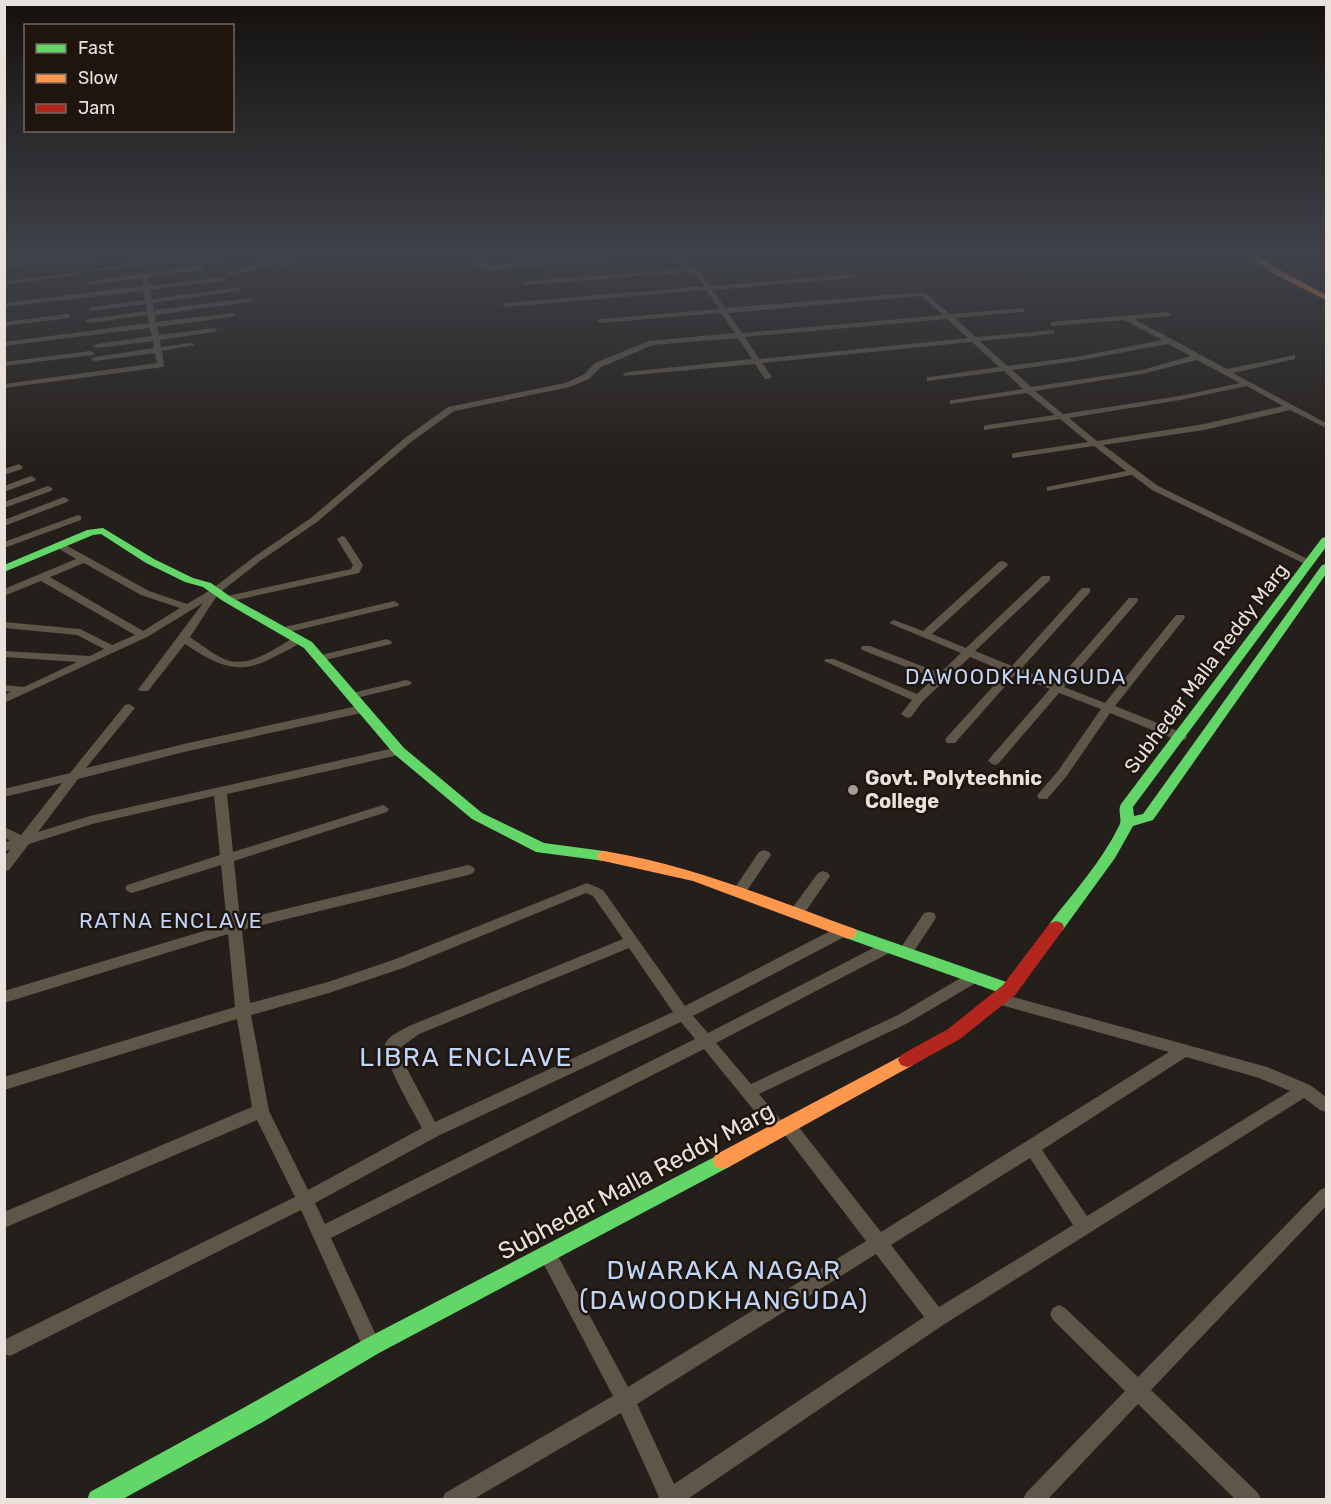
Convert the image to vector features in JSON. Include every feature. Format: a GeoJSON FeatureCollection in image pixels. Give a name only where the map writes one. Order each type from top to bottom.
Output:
{"type":"FeatureCollection","features":[{"type":"Feature","properties":{"kind":"main road"},"geometry":{"type":"LineString","coordinates":[[4,569],[91,532],[103,531],[150,561],[189,580],[207,585],[299,639],[321,658],[399,751],[477,816],[541,848],[642,861],[739,892],[974,977],[1004,994]]}},
{"type":"Feature","properties":{"kind":"main road","name":"Subhedar Malla Reddy Marg"},"geometry":{"type":"LineString","coordinates":[[98,1500],[253,1415],[372,1346],[784,1128],[954,1034],[1004,994],[1110,854],[1128,823],[1126,807],[1326,540]]}},
{"type":"Feature","properties":{"kind":"main road","name":"Subhedar Malla Reddy Marg"},"geometry":{"type":"LineString","coordinates":[[1128,823],[1149,817],[1326,567]]}},
{"type":"Feature","properties":{"kind":"street"},"geometry":{"type":"LineString","coordinates":[[4,344],[168,323]]}},
{"type":"Feature","properties":{"kind":"street"},"geometry":{"type":"LineString","coordinates":[[734,323],[768,377]]}},
{"type":"Feature","properties":{"kind":"street"},"geometry":{"type":"LineString","coordinates":[[144,689],[184,638],[257,559],[314,520],[408,440],[451,409],[567,386],[586,377],[598,365],[652,343],[871,323]]}},
{"type":"Feature","properties":{"kind":"street"},"geometry":{"type":"LineString","coordinates":[[957,323],[1030,391],[1155,488],[1309,562]]}},
{"type":"Feature","properties":{"kind":"street"},"geometry":{"type":"LineString","coordinates":[[627,374],[974,340],[1088,323]]}},
{"type":"Feature","properties":{"kind":"street"},"geometry":{"type":"LineString","coordinates":[[1136,323],[1326,426]]}},
{"type":"Feature","properties":{"kind":"street"},"geometry":{"type":"LineString","coordinates":[[4,386],[161,365],[154,325]]}},
{"type":"Feature","properties":{"kind":"street"},"geometry":{"type":"LineString","coordinates":[[97,346],[214,330]]}},
{"type":"Feature","properties":{"kind":"street"},"geometry":{"type":"LineString","coordinates":[[930,379],[1076,359],[1169,341]]}},
{"type":"Feature","properties":{"kind":"street"},"geometry":{"type":"LineString","coordinates":[[4,364],[191,345]]}},
{"type":"Feature","properties":{"kind":"street"},"geometry":{"type":"LineString","coordinates":[[953,402],[1142,372],[1198,357]]}},
{"type":"Feature","properties":{"kind":"street"},"geometry":{"type":"LineString","coordinates":[[1226,372],[1292,357]]}},
{"type":"Feature","properties":{"kind":"street"},"geometry":{"type":"LineString","coordinates":[[987,428],[1180,398],[1247,384]]}},
{"type":"Feature","properties":{"kind":"street"},"geometry":{"type":"LineString","coordinates":[[1015,456],[1204,428],[1291,407]]}},
{"type":"Feature","properties":{"kind":"street"},"geometry":{"type":"LineString","coordinates":[[1312,419],[1326,416]]}},
{"type":"Feature","properties":{"kind":"street"},"geometry":{"type":"LineString","coordinates":[[4,472],[19,467]]}},
{"type":"Feature","properties":{"kind":"street"},"geometry":{"type":"LineString","coordinates":[[1050,489],[1133,472]]}},
{"type":"Feature","properties":{"kind":"street"},"geometry":{"type":"LineString","coordinates":[[4,489],[31,479]]}},
{"type":"Feature","properties":{"kind":"street"},"geometry":{"type":"LineString","coordinates":[[4,505],[48,489]]}},
{"type":"Feature","properties":{"kind":"street"},"geometry":{"type":"LineString","coordinates":[[4,523],[64,500]]}},
{"type":"Feature","properties":{"kind":"street"},"geometry":{"type":"LineString","coordinates":[[4,545],[78,518]]}},
{"type":"Feature","properties":{"kind":"street"},"geometry":{"type":"LineString","coordinates":[[4,700],[113,650],[189,608],[222,595],[355,571],[358,565],[342,539]]}},
{"type":"Feature","properties":{"kind":"street"},"geometry":{"type":"LineString","coordinates":[[59,545],[145,593],[189,608]]}},
{"type":"Feature","properties":{"kind":"street"},"geometry":{"type":"LineString","coordinates":[[4,593],[84,559]]}},
{"type":"Feature","properties":{"kind":"street"},"geometry":{"type":"LineString","coordinates":[[925,635],[1003,564]]}},
{"type":"Feature","properties":{"kind":"street"},"geometry":{"type":"LineString","coordinates":[[42,577],[143,635]]}},
{"type":"Feature","properties":{"kind":"street"},"geometry":{"type":"LineString","coordinates":[[907,714],[919,699],[1046,578]]}},
{"type":"Feature","properties":{"kind":"street"},"geometry":{"type":"LineString","coordinates":[[951,740],[1086,590]]}},
{"type":"Feature","properties":{"kind":"street"},"geometry":{"type":"LineString","coordinates":[[994,761],[1133,600]]}},
{"type":"Feature","properties":{"kind":"street"},"geometry":{"type":"LineString","coordinates":[[285,630],[394,604]]}},
{"type":"Feature","properties":{"kind":"street"},"geometry":{"type":"LineString","coordinates":[[1043,796],[1062,774],[1108,707],[1180,617]]}},
{"type":"Feature","properties":{"kind":"street"},"geometry":{"type":"LineString","coordinates":[[894,623],[1180,737]]}},
{"type":"Feature","properties":{"kind":"street"},"geometry":{"type":"LineString","coordinates":[[4,625],[80,632],[113,650]]}},
{"type":"Feature","properties":{"kind":"street"},"geometry":{"type":"LineString","coordinates":[[184,638],[227,664],[240,666],[299,639]]}},
{"type":"Feature","properties":{"kind":"street"},"geometry":{"type":"LineString","coordinates":[[321,658],[387,642]]}},
{"type":"Feature","properties":{"kind":"street"},"geometry":{"type":"LineString","coordinates":[[866,648],[943,678]]}},
{"type":"Feature","properties":{"kind":"street"},"geometry":{"type":"LineString","coordinates":[[4,654],[91,659]]}},
{"type":"Feature","properties":{"kind":"street"},"geometry":{"type":"LineString","coordinates":[[830,661],[919,699]]}},
{"type":"Feature","properties":{"kind":"street"},"geometry":{"type":"LineString","coordinates":[[352,696],[406,682]]}},
{"type":"Feature","properties":{"kind":"street"},"geometry":{"type":"LineString","coordinates":[[4,688],[26,690]]}},
{"type":"Feature","properties":{"kind":"street"},"geometry":{"type":"LineString","coordinates":[[4,867],[129,708]]}},
{"type":"Feature","properties":{"kind":"street"},"geometry":{"type":"LineString","coordinates":[[4,793],[188,747],[362,709]]}},
{"type":"Feature","properties":{"kind":"street"},"geometry":{"type":"LineString","coordinates":[[4,847],[90,820],[399,751]]}},
{"type":"Feature","properties":{"kind":"street"},"geometry":{"type":"LineString","coordinates":[[220,790],[243,1011],[261,1111],[372,1346]]}},
{"type":"Feature","properties":{"kind":"street"},"geometry":{"type":"LineString","coordinates":[[132,888],[383,809]]}},
{"type":"Feature","properties":{"kind":"street"},"geometry":{"type":"LineString","coordinates":[[4,831],[22,842]]}},
{"type":"Feature","properties":{"kind":"street"},"geometry":{"type":"LineString","coordinates":[[739,892],[764,855]]}},
{"type":"Feature","properties":{"kind":"street"},"geometry":{"type":"LineString","coordinates":[[4,997],[233,927],[468,870]]}},
{"type":"Feature","properties":{"kind":"street"},"geometry":{"type":"LineString","coordinates":[[796,914],[823,876]]}},
{"type":"Feature","properties":{"kind":"street"},"geometry":{"type":"LineString","coordinates":[[4,1084],[329,987],[398,964],[588,888],[598,893],[630,942],[683,1014],[748,1092],[784,1128],[879,1243],[937,1319]]}},
{"type":"Feature","properties":{"kind":"street"},"geometry":{"type":"LineString","coordinates":[[905,952],[929,917]]}},
{"type":"Feature","properties":{"kind":"street"},"geometry":{"type":"LineString","coordinates":[[10,1347],[305,1200],[432,1131],[683,1014],[843,931]]}},
{"type":"Feature","properties":{"kind":"street"},"geometry":{"type":"LineString","coordinates":[[432,1131],[395,1061],[392,1045],[396,1040],[414,1030],[630,942]]}},
{"type":"Feature","properties":{"kind":"street"},"geometry":{"type":"LineString","coordinates":[[321,1234],[888,947]]}},
{"type":"Feature","properties":{"kind":"street"},"geometry":{"type":"LineString","coordinates":[[748,1092],[903,1019],[974,977]]}},
{"type":"Feature","properties":{"kind":"street"},"geometry":{"type":"LineString","coordinates":[[1004,994],[1184,1051],[1262,1072],[1304,1090],[1326,1105]]}},
{"type":"Feature","properties":{"kind":"street"},"geometry":{"type":"LineString","coordinates":[[452,1500],[625,1400],[1184,1051]]}},
{"type":"Feature","properties":{"kind":"street"},"geometry":{"type":"LineString","coordinates":[[547,1253],[625,1400],[669,1499],[937,1319],[1304,1090]]}},
{"type":"Feature","properties":{"kind":"street"},"geometry":{"type":"LineString","coordinates":[[4,1220],[261,1111]]}},
{"type":"Feature","properties":{"kind":"street"},"geometry":{"type":"LineString","coordinates":[[1032,1148],[1083,1227]]}},
{"type":"Feature","properties":{"kind":"street"},"geometry":{"type":"LineString","coordinates":[[1034,1500],[1326,1195]]}},
{"type":"Feature","properties":{"kind":"street"},"geometry":{"type":"LineString","coordinates":[[1059,1314],[1251,1500]]}},
{"type":"Feature","properties":{"kind":"traffic: fast"},"geometry":{"type":"LineString","coordinates":[[4,569],[91,532],[103,531],[150,561],[189,580],[207,585],[227,599],[308,645],[399,751],[477,816],[541,848],[604,856]]}},
{"type":"Feature","properties":{"kind":"traffic: fast"},"geometry":{"type":"LineString","coordinates":[[1056,927],[1110,854],[1128,823],[1126,807],[1326,540]]}},
{"type":"Feature","properties":{"kind":"traffic: fast"},"geometry":{"type":"LineString","coordinates":[[1128,823],[1148,817],[1326,567]]}},
{"type":"Feature","properties":{"kind":"traffic: fast"},"geometry":{"type":"LineString","coordinates":[[849,933],[1009,990]]}},
{"type":"Feature","properties":{"kind":"traffic: fast"},"geometry":{"type":"LineString","coordinates":[[98,1500],[253,1415],[372,1346],[722,1161]]}},
{"type":"Feature","properties":{"kind":"traffic: slow"},"geometry":{"type":"LineString","coordinates":[[604,856],[636,861],[698,878],[849,933]]}},
{"type":"Feature","properties":{"kind":"traffic: slow"},"geometry":{"type":"LineString","coordinates":[[722,1161],[907,1060]]}},
{"type":"Feature","properties":{"kind":"traffic: jam"},"geometry":{"type":"LineString","coordinates":[[907,1060],[954,1034],[1009,990],[1056,927]]}},
{"type":"Feature","properties":{"kind":"place","name":"Govt. Polytechnic College"},"geometry":{"type":"Point","coordinates":[853,790]}},
{"type":"Feature","properties":{"kind":"district","name":"DAWOODKHANGUDA"},"geometry":{"type":"Point","coordinates":[1016,677]}},
{"type":"Feature","properties":{"kind":"district","name":"RATNA ENCLAVE"},"geometry":{"type":"Point","coordinates":[171,921]}},
{"type":"Feature","properties":{"kind":"district","name":"LIBRA ENCLAVE"},"geometry":{"type":"Point","coordinates":[466,1057]}},
{"type":"Feature","properties":{"kind":"district","name":"DWARAKA NAGAR (DAWOODKHANGUDA)"},"geometry":{"type":"Point","coordinates":[724,1285]}}]}
